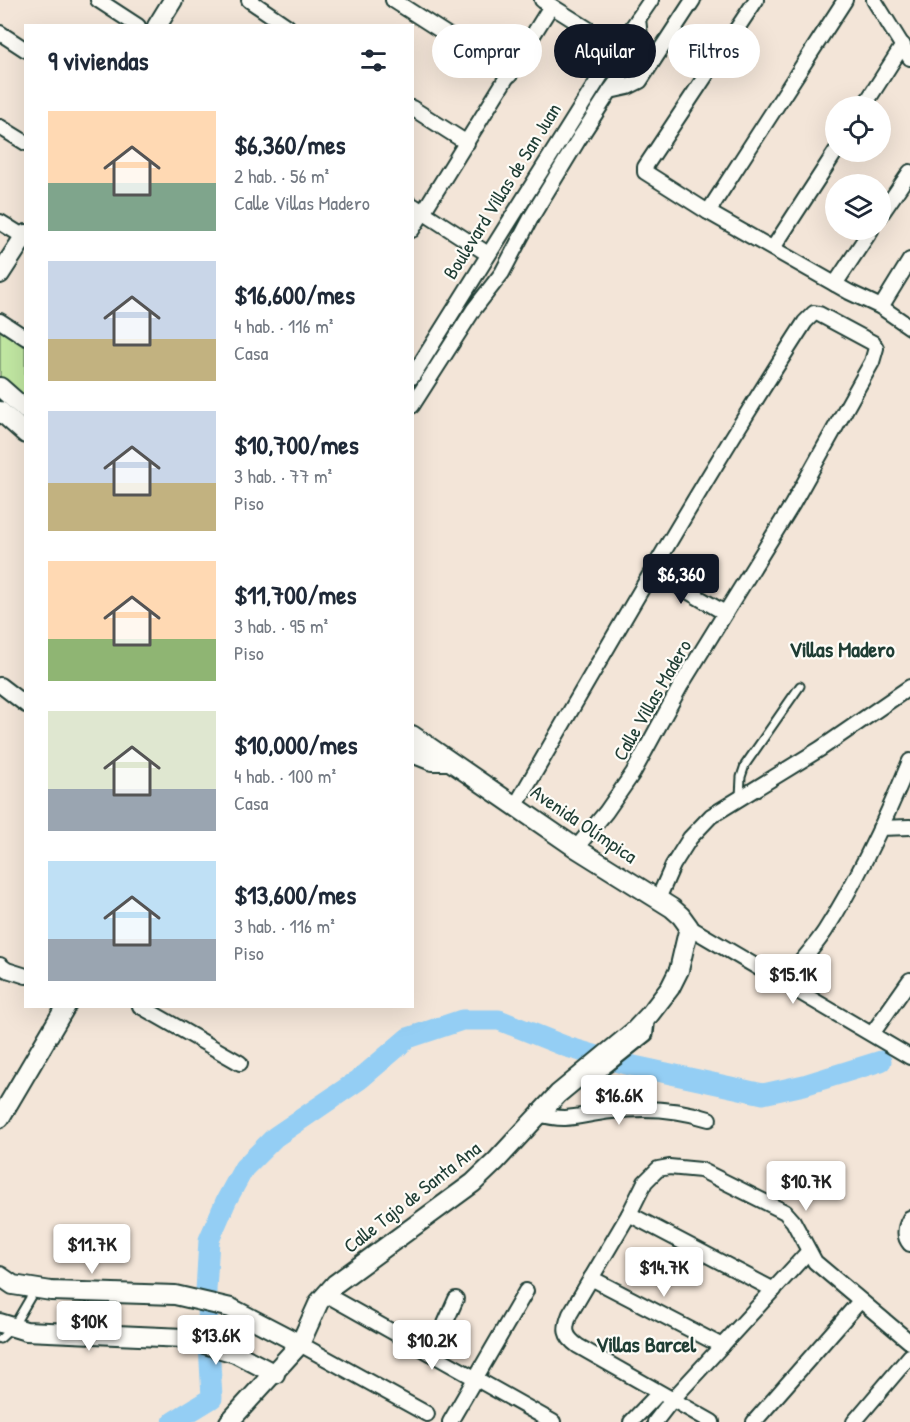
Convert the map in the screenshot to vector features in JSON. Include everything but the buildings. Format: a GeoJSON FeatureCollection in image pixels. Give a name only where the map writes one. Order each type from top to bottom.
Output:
{"type":"FeatureCollection","features":[{"type":"Feature","properties":{"kind":"street"},"geometry":{"type":"LineString","coordinates":[[98,0],[135,24]]}},
{"type":"Feature","properties":{"kind":"street"},"geometry":{"type":"LineString","coordinates":[[159,24],[173,0]]}},
{"type":"Feature","properties":{"kind":"street"},"geometry":{"type":"LineString","coordinates":[[249,0],[284,24]]}},
{"type":"Feature","properties":{"kind":"street"},"geometry":{"type":"LineString","coordinates":[[393,0],[432,25]]}},
{"type":"Feature","properties":{"kind":"street","name":"Boulevard Villas de San Juan"},"geometry":{"type":"LineString","coordinates":[[635,24],[651,0]]}},
{"type":"Feature","properties":{"kind":"street"},"geometry":{"type":"LineString","coordinates":[[610,91],[628,87],[640,81],[693,0]]}},
{"type":"Feature","properties":{"kind":"street"},"geometry":{"type":"LineString","coordinates":[[756,0],[645,167],[645,172],[708,212],[910,327]]}},
{"type":"Feature","properties":{"kind":"street"},"geometry":{"type":"LineString","coordinates":[[708,212],[845,0]]}},
{"type":"Feature","properties":{"kind":"street"},"geometry":{"type":"LineString","coordinates":[[872,96],[906,52],[874,0]]}},
{"type":"Feature","properties":{"kind":"street"},"geometry":{"type":"LineString","coordinates":[[536,24],[547,3],[580,24]]}},
{"type":"Feature","properties":{"kind":"street"},"geometry":{"type":"LineString","coordinates":[[414,403],[474,309],[502,273],[532,216],[610,91],[636,56],[640,36],[638,19]]}},
{"type":"Feature","properties":{"kind":"street"},"geometry":{"type":"LineString","coordinates":[[0,33],[24,49]]}},
{"type":"Feature","properties":{"kind":"street"},"geometry":{"type":"LineString","coordinates":[[488,254],[418,209],[467,143],[508,78]]}},
{"type":"Feature","properties":{"kind":"street","name":"Boulevard Villas de San Juan"},"geometry":{"type":"LineString","coordinates":[[414,374],[599,78]]}},
{"type":"Feature","properties":{"kind":"street"},"geometry":{"type":"LineString","coordinates":[[414,109],[467,143]]}},
{"type":"Feature","properties":{"kind":"street"},"geometry":{"type":"LineString","coordinates":[[0,127],[24,142]]}},
{"type":"Feature","properties":{"kind":"street"},"geometry":{"type":"LineString","coordinates":[[773,248],[829,162]]}},
{"type":"Feature","properties":{"kind":"street"},"geometry":{"type":"LineString","coordinates":[[891,200],[910,172]]}},
{"type":"Feature","properties":{"kind":"street"},"geometry":{"type":"LineString","coordinates":[[0,222],[24,235]]}},
{"type":"Feature","properties":{"kind":"street"},"geometry":{"type":"LineString","coordinates":[[0,274],[24,238]]}},
{"type":"Feature","properties":{"kind":"street"},"geometry":{"type":"LineString","coordinates":[[835,284],[865,240]]}},
{"type":"Feature","properties":{"kind":"street"},"geometry":{"type":"LineString","coordinates":[[880,308],[910,260]]}},
{"type":"Feature","properties":{"kind":"street","name":"Calle Villas Madero"},"geometry":{"type":"LineString","coordinates":[[576,848],[606,812],[633,773],[681,686],[798,495],[872,362],[876,348],[873,342],[827,317],[814,313],[809,316],[757,397],[653,571]]}},
{"type":"Feature","properties":{"kind":"street"},"geometry":{"type":"LineString","coordinates":[[0,321],[24,337]]}},
{"type":"Feature","properties":{"kind":"street"},"geometry":{"type":"LineString","coordinates":[[0,387],[24,408]]}},
{"type":"Feature","properties":{"kind":"street"},"geometry":{"type":"LineString","coordinates":[[0,411],[24,432]]}},
{"type":"Feature","properties":{"kind":"street"},"geometry":{"type":"LineString","coordinates":[[516,805],[653,571],[725,613]]}},
{"type":"Feature","properties":{"kind":"street"},"geometry":{"type":"LineString","coordinates":[[0,685],[24,703]]}},
{"type":"Feature","properties":{"kind":"street"},"geometry":{"type":"LineString","coordinates":[[658,898],[673,865],[690,838],[711,816],[740,796],[820,749],[910,687]]}},
{"type":"Feature","properties":{"kind":"street","name":"Avenida Olímpica"},"geometry":{"type":"LineString","coordinates":[[414,736],[576,848],[658,898],[681,916],[689,927]]}},
{"type":"Feature","properties":{"kind":"street","name":"Avenida Olímpica"},"geometry":{"type":"LineString","coordinates":[[414,754],[432,760],[451,761]]}},
{"type":"Feature","properties":{"kind":"street"},"geometry":{"type":"LineString","coordinates":[[784,982],[824,932],[858,872],[910,761]]}},
{"type":"Feature","properties":{"kind":"street"},"geometry":{"type":"LineString","coordinates":[[880,828],[910,827]]}},
{"type":"Feature","properties":{"kind":"street"},"geometry":{"type":"LineString","coordinates":[[689,927],[910,1057]]}},
{"type":"Feature","properties":{"kind":"street","name":"Calle Tajo de Santa Ana"},"geometry":{"type":"LineString","coordinates":[[236,1420],[267,1370],[294,1341],[325,1294],[335,1284],[473,1183],[558,1094],[584,1079],[621,1043],[649,1021],[679,970],[689,927]]}},
{"type":"Feature","properties":{"kind":"street"},"geometry":{"type":"LineString","coordinates":[[0,964],[7,970],[24,975]]}},
{"type":"Feature","properties":{"kind":"street"},"geometry":{"type":"LineString","coordinates":[[872,1034],[910,980]]}},
{"type":"Feature","properties":{"kind":"street"},"geometry":{"type":"LineString","coordinates":[[0,1118],[65,1008]]}},
{"type":"Feature","properties":{"kind":"street"},"geometry":{"type":"LineString","coordinates":[[144,1008],[240,1063]]}},
{"type":"Feature","properties":{"kind":"street"},"geometry":{"type":"LineString","coordinates":[[538,1114],[555,1119],[567,1119],[633,1109],[689,1112],[709,1119]]}},
{"type":"Feature","properties":{"kind":"street"},"geometry":{"type":"LineString","coordinates":[[712,1422],[569,1340],[566,1332],[566,1323],[645,1182],[658,1169],[669,1167],[701,1170],[785,1212],[793,1221],[808,1252],[827,1274],[910,1342]]}},
{"type":"Feature","properties":{"kind":"street"},"geometry":{"type":"LineString","coordinates":[[628,1214],[774,1290]]}},
{"type":"Feature","properties":{"kind":"street"},"geometry":{"type":"LineString","coordinates":[[910,1218],[905,1234],[910,1245]]}},
{"type":"Feature","properties":{"kind":"street"},"geometry":{"type":"LineString","coordinates":[[654,1422],[808,1252]]}},
{"type":"Feature","properties":{"kind":"street"},"geometry":{"type":"LineString","coordinates":[[0,1276],[13,1285],[35,1289],[175,1295],[231,1308],[427,1414]]}},
{"type":"Feature","properties":{"kind":"street"},"geometry":{"type":"LineString","coordinates":[[591,1278],[722,1346]]}},
{"type":"Feature","properties":{"kind":"street"},"geometry":{"type":"LineString","coordinates":[[450,1422],[526,1291]]}},
{"type":"Feature","properties":{"kind":"street"},"geometry":{"type":"LineString","coordinates":[[325,1294],[553,1422]]}},
{"type":"Feature","properties":{"kind":"street"},"geometry":{"type":"LineString","coordinates":[[432,1353],[456,1299]]}},
{"type":"Feature","properties":{"kind":"street"},"geometry":{"type":"LineString","coordinates":[[754,1422],[860,1302]]}},
{"type":"Feature","properties":{"kind":"street"},"geometry":{"type":"LineString","coordinates":[[4,1330],[184,1338],[235,1353],[267,1370]]}},
{"type":"Feature","properties":{"kind":"street"},"geometry":{"type":"LineString","coordinates":[[854,1422],[910,1356]]}},
{"type":"Feature","properties":{"kind":"street"},"geometry":{"type":"LineString","coordinates":[[631,1422],[659,1393]]}},
{"type":"Feature","properties":{"kind":"lane"},"geometry":{"type":"LineString","coordinates":[[740,796],[741,777],[746,765],[800,686]]}},
{"type":"Feature","properties":{"kind":"lane"},"geometry":{"type":"LineString","coordinates":[[4,1330],[35,1289]]}},
{"type":"Feature","properties":{"kind":"green space"},"geometry":{"type":"Polygon","coordinates":[[[0,328],[24,343],[24,402],[0,381],[0,328]]]}},
{"type":"Feature","properties":{"kind":"waterway"},"geometry":{"type":"LineString","coordinates":[[173,1422],[212,1398],[206,1291],[209,1240],[244,1168],[275,1137],[360,1079],[408,1038],[462,1020],[499,1020],[567,1047],[625,1064],[763,1094],[804,1085],[881,1061]]}},
{"type":"Feature","properties":{"kind":"district","name":"Villas Madero"},"geometry":{"type":"Point","coordinates":[842,649]}},
{"type":"Feature","properties":{"kind":"district","name":"Villas Barcel"},"geometry":{"type":"Point","coordinates":[646,1344]}}]}
